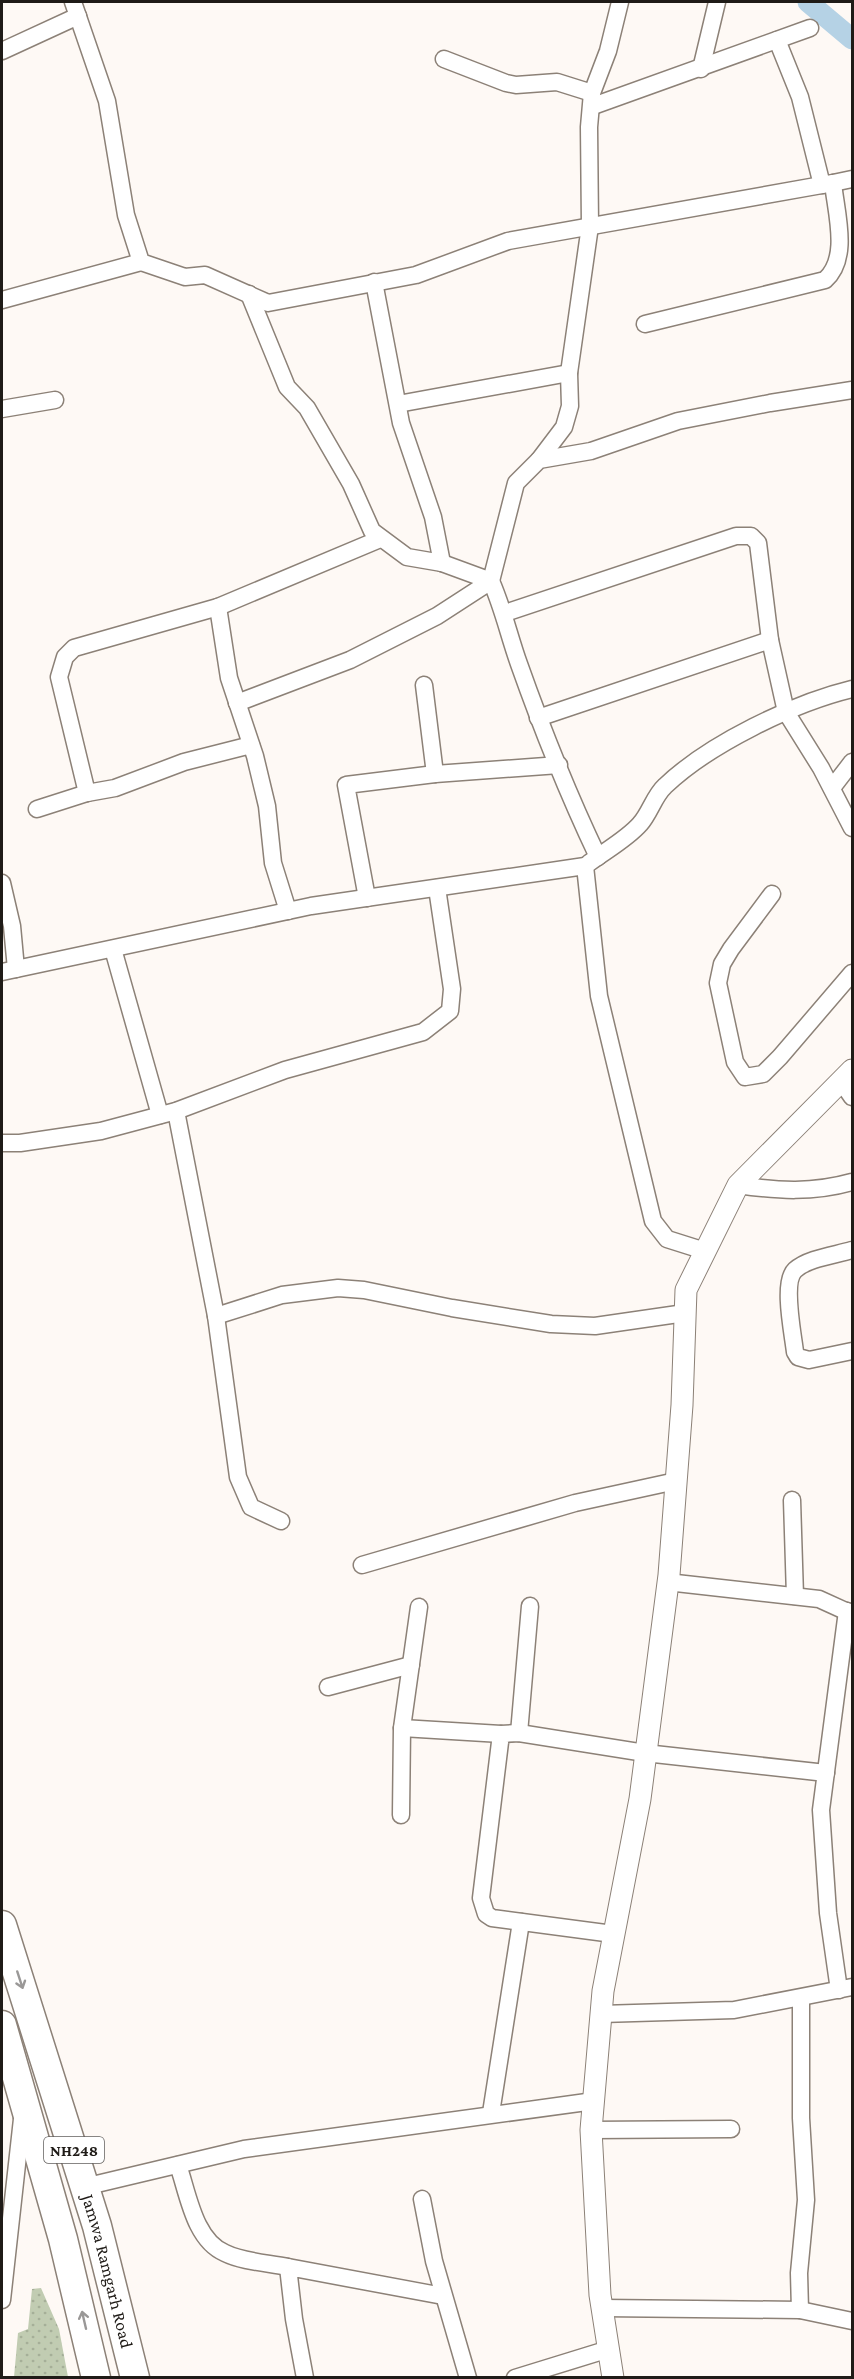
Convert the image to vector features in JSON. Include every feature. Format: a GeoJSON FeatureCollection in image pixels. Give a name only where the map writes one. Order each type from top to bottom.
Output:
{"type":"FeatureCollection","features":[{"type":"Feature","properties":{"kind":"highway","name":"Jamwa Ramgarh Road"},"geometry":{"type":"LineString","coordinates":[[2,1925],[84,2187],[119,2308],[135,2378]]}},
{"type":"Feature","properties":{"kind":"highway","name":"Jamwa Ramgarh Road"},"geometry":{"type":"LineString","coordinates":[[2,2025],[8,2075],[24,2100],[63,2239],[96,2378]]}},
{"type":"Feature","properties":{"kind":"street"},"geometry":{"type":"LineString","coordinates":[[620,2],[608,51],[592,100],[589,127],[590,226],[569,373],[570,406],[564,427],[539,460],[516,483],[491,581],[505,613],[512,645],[538,718],[559,765],[591,861],[599,996],[653,1221],[667,1239],[705,1251]]}},
{"type":"Feature","properties":{"kind":"street"},"geometry":{"type":"LineString","coordinates":[[701,69],[717,2]]}},
{"type":"Feature","properties":{"kind":"street"},"geometry":{"type":"LineString","coordinates":[[2,51],[76,9],[107,101],[126,215],[141,262]]}},
{"type":"Feature","properties":{"kind":"street"},"geometry":{"type":"LineString","coordinates":[[444,60],[516,85],[557,82],[592,100],[701,69],[810,28]]}},
{"type":"Feature","properties":{"kind":"street"},"geometry":{"type":"LineString","coordinates":[[645,324],[825,280],[833,273],[840,258],[827,184],[800,97],[777,40]]}},
{"type":"Feature","properties":{"kind":"street"},"geometry":{"type":"LineString","coordinates":[[2,300],[141,262],[185,277],[205,275],[268,303],[416,275],[508,242],[852,179]]}},
{"type":"Feature","properties":{"kind":"street"},"geometry":{"type":"LineString","coordinates":[[374,282],[401,423],[433,517],[442,563]]}},
{"type":"Feature","properties":{"kind":"street"},"geometry":{"type":"LineString","coordinates":[[249,294],[287,387],[308,408],[351,484],[372,531],[406,557],[442,563],[491,581]]}},
{"type":"Feature","properties":{"kind":"street"},"geometry":{"type":"LineString","coordinates":[[398,404],[569,373]]}},
{"type":"Feature","properties":{"kind":"street"},"geometry":{"type":"LineString","coordinates":[[539,460],[591,451],[678,421],[852,390]]}},
{"type":"Feature","properties":{"kind":"street"},"geometry":{"type":"LineString","coordinates":[[2,409],[55,400]]}},
{"type":"Feature","properties":{"kind":"street"},"geometry":{"type":"LineString","coordinates":[[505,613],[736,536],[751,536],[758,543],[770,640],[786,712],[832,788],[852,828]]}},
{"type":"Feature","properties":{"kind":"street"},"geometry":{"type":"LineString","coordinates":[[87,793],[59,677],[65,657],[74,648],[218,607],[380,539]]}},
{"type":"Feature","properties":{"kind":"street"},"geometry":{"type":"LineString","coordinates":[[237,703],[350,660],[437,616],[491,581]]}},
{"type":"Feature","properties":{"kind":"street"},"geometry":{"type":"LineString","coordinates":[[218,607],[229,678],[251,745],[267,806],[273,863],[288,911]]}},
{"type":"Feature","properties":{"kind":"street"},"geometry":{"type":"LineString","coordinates":[[538,718],[770,640]]}},
{"type":"Feature","properties":{"kind":"street"},"geometry":{"type":"LineString","coordinates":[[423,685],[435,774]]}},
{"type":"Feature","properties":{"kind":"street"},"geometry":{"type":"LineString","coordinates":[[2,883],[12,926],[9,971],[288,911],[591,861],[640,825],[664,787],[703,757],[786,712],[828,695],[852,689]]}},
{"type":"Feature","properties":{"kind":"street"},"geometry":{"type":"LineString","coordinates":[[36,809],[87,793],[115,788],[184,762],[251,745]]}},
{"type":"Feature","properties":{"kind":"street"},"geometry":{"type":"LineString","coordinates":[[832,788],[852,762]]}},
{"type":"Feature","properties":{"kind":"street"},"geometry":{"type":"LineString","coordinates":[[367,898],[346,785],[435,774],[559,765]]}},
{"type":"Feature","properties":{"kind":"street"},"geometry":{"type":"LineString","coordinates":[[2,1143],[20,1143],[101,1131],[168,1113],[285,1070],[423,1032],[438,1023],[450,1011],[452,989],[437,888]]}},
{"type":"Feature","properties":{"kind":"street"},"geometry":{"type":"LineString","coordinates":[[772,894],[731,949],[722,964],[718,983],[735,1062],[745,1077],[763,1074],[852,973]]}},
{"type":"Feature","properties":{"kind":"street"},"geometry":{"type":"LineString","coordinates":[[113,949],[168,1113],[216,1316],[238,1477],[251,1507],[281,1521]]}},
{"type":"Feature","properties":{"kind":"street"},"geometry":{"type":"LineString","coordinates":[[613,2378],[602,2308],[591,2130],[601,2014],[640,1798],[668,1582],[682,1406],[686,1290],[738,1185],[849,1083]]}},
{"type":"Feature","properties":{"kind":"street"},"geometry":{"type":"LineString","coordinates":[[738,1185],[774,1191],[804,1191],[852,1182]]}},
{"type":"Feature","properties":{"kind":"street"},"geometry":{"type":"LineString","coordinates":[[852,1250],[802,1265],[794,1271],[788,1285],[795,1352],[798,1358],[804,1361],[852,1351]]}},
{"type":"Feature","properties":{"kind":"street"},"geometry":{"type":"LineString","coordinates":[[216,1316],[282,1295],[338,1288],[364,1290],[452,1308],[551,1324],[595,1326],[685,1313]]}},
{"type":"Feature","properties":{"kind":"street"},"geometry":{"type":"LineString","coordinates":[[362,1565],[575,1503],[676,1481]]}},
{"type":"Feature","properties":{"kind":"street"},"geometry":{"type":"LineString","coordinates":[[792,1500],[795,1596]]}},
{"type":"Feature","properties":{"kind":"street"},"geometry":{"type":"LineString","coordinates":[[601,2014],[734,2010],[846,1989],[828,1913],[821,1810],[850,1612],[819,1599],[668,1582]]}},
{"type":"Feature","properties":{"kind":"street"},"geometry":{"type":"LineString","coordinates":[[519,1733],[530,1606]]}},
{"type":"Feature","properties":{"kind":"street"},"geometry":{"type":"LineString","coordinates":[[401,1815],[402,1728],[419,1607]]}},
{"type":"Feature","properties":{"kind":"street"},"geometry":{"type":"LineString","coordinates":[[328,1687],[411,1665]]}},
{"type":"Feature","properties":{"kind":"street"},"geometry":{"type":"LineString","coordinates":[[402,1728],[519,1733],[645,1753],[826,1773]]}},
{"type":"Feature","properties":{"kind":"street"},"geometry":{"type":"LineString","coordinates":[[501,1734],[481,1898],[486,1914],[492,1918],[614,1934]]}},
{"type":"Feature","properties":{"kind":"street"},"geometry":{"type":"LineString","coordinates":[[491,2113],[521,1922]]}},
{"type":"Feature","properties":{"kind":"street"},"geometry":{"type":"LineString","coordinates":[[800,2310],[799,2274],[806,2200],[801,2118],[801,1998]]}},
{"type":"Feature","properties":{"kind":"street"},"geometry":{"type":"LineString","coordinates":[[2,2300],[24,2100]]}},
{"type":"Feature","properties":{"kind":"street"},"geometry":{"type":"LineString","coordinates":[[84,2187],[244,2149],[491,2113],[594,2101]]}},
{"type":"Feature","properties":{"kind":"street"},"geometry":{"type":"LineString","coordinates":[[591,2130],[731,2129]]}},
{"type":"Feature","properties":{"kind":"street"},"geometry":{"type":"LineString","coordinates":[[178,2165],[202,2233],[225,2253],[443,2296]]}},
{"type":"Feature","properties":{"kind":"street"},"geometry":{"type":"LineString","coordinates":[[422,2199],[443,2296],[468,2378]]}},
{"type":"Feature","properties":{"kind":"street"},"geometry":{"type":"LineString","coordinates":[[288,2267],[294,2319],[305,2378]]}},
{"type":"Feature","properties":{"kind":"street"},"geometry":{"type":"LineString","coordinates":[[602,2308],[800,2310],[852,2321]]}},
{"type":"Feature","properties":{"kind":"street"},"geometry":{"type":"LineString","coordinates":[[515,2378],[609,2349]]}},
{"type":"Feature","properties":{"kind":"green space"},"geometry":{"type":"Polygon","coordinates":[[[41,2288],[59,2329],[68,2377],[14,2377],[18,2333],[28,2329],[32,2289],[41,2288]]]}},
{"type":"Feature","properties":{"kind":"waterway"},"geometry":{"type":"LineString","coordinates":[[808,2],[852,39]]}}]}
